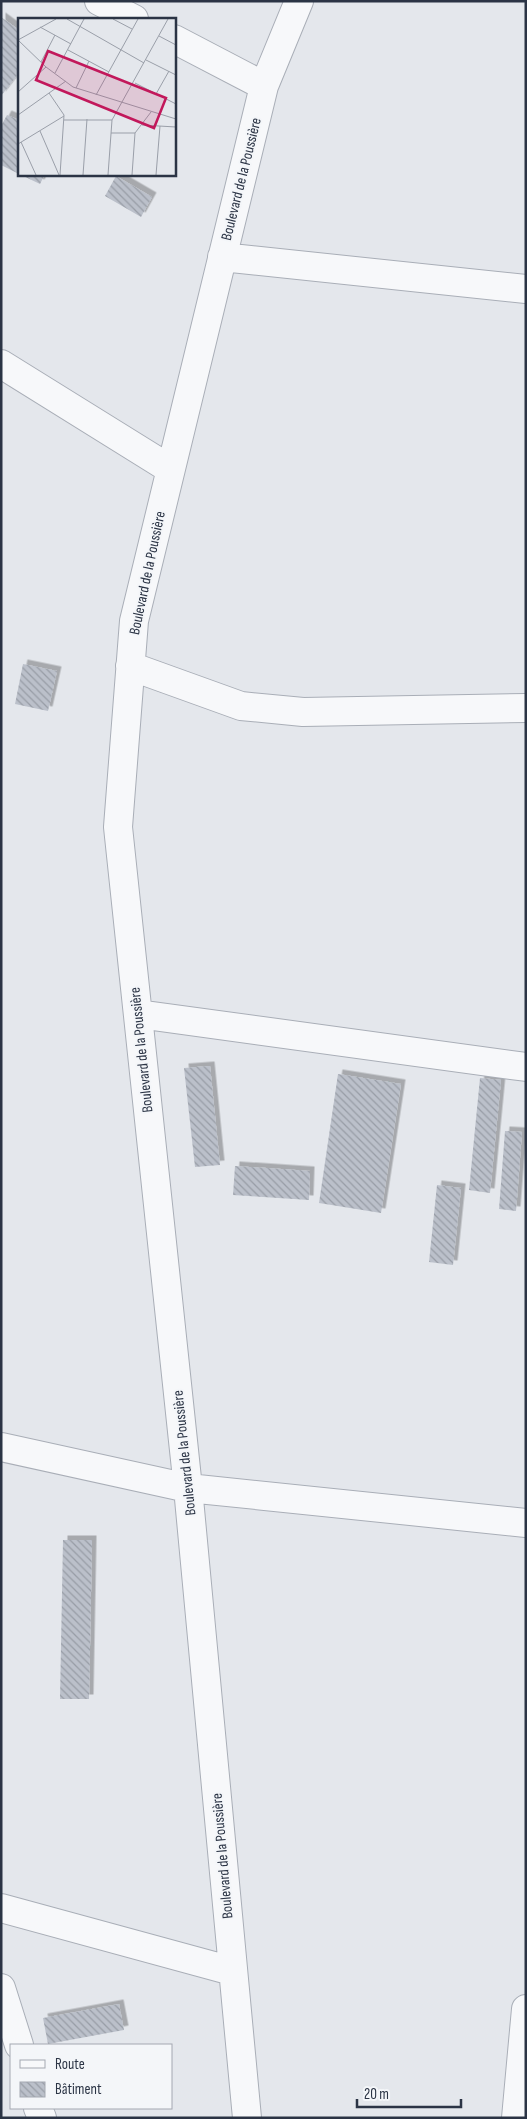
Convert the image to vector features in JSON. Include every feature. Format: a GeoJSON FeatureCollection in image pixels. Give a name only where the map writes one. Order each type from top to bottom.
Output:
{"type":"FeatureCollection","features":[{"type":"Feature","properties":{"kind":"street"},"geometry":{"type":"LineString","coordinates":[[100,1],[132,18]]}},
{"type":"Feature","properties":{"kind":"street","name":"Boulevard de la Poussière"},"geometry":{"type":"LineString","coordinates":[[247,2118],[188,1488],[118,827],[134,621],[264,86],[299,1]]}},
{"type":"Feature","properties":{"kind":"street"},"geometry":{"type":"LineString","coordinates":[[175,40],[264,86]]}},
{"type":"Feature","properties":{"kind":"street"},"geometry":{"type":"LineString","coordinates":[[222,257],[526,289]]}},
{"type":"Feature","properties":{"kind":"street"},"geometry":{"type":"LineString","coordinates":[[1,364],[170,469]]}},
{"type":"Feature","properties":{"kind":"street"},"geometry":{"type":"LineString","coordinates":[[130,666],[242,706],[303,712],[526,708]]}},
{"type":"Feature","properties":{"kind":"street"},"geometry":{"type":"LineString","coordinates":[[138,1014],[526,1067]]}},
{"type":"Feature","properties":{"kind":"street"},"geometry":{"type":"LineString","coordinates":[[1,1447],[188,1488],[526,1523]]}},
{"type":"Feature","properties":{"kind":"street"},"geometry":{"type":"LineString","coordinates":[[1,1908],[232,1971]]}},
{"type":"Feature","properties":{"kind":"street"},"geometry":{"type":"LineString","coordinates":[[1,1988],[19,2044]]}},
{"type":"Feature","properties":{"kind":"street"},"geometry":{"type":"LineString","coordinates":[[516,2118],[526,2009]]}},
{"type":"Feature","properties":{"kind":"building"},"geometry":{"type":"Polygon","coordinates":[[[1,17],[18,29],[18,74],[1,96],[1,17]]]}},
{"type":"Feature","properties":{"kind":"building"},"geometry":{"type":"Polygon","coordinates":[[[7,115],[18,120],[18,174],[1,165],[1,126],[7,115]]]}},
{"type":"Feature","properties":{"kind":"building"},"geometry":{"type":"Polygon","coordinates":[[[21,175],[44,175],[40,184],[21,175]]]}},
{"type":"Feature","properties":{"kind":"building"},"geometry":{"type":"Polygon","coordinates":[[[116,176],[152,197],[141,217],[105,196],[116,176]]]}},
{"type":"Feature","properties":{"kind":"building"},"geometry":{"type":"Polygon","coordinates":[[[23,664],[57,671],[48,711],[15,704],[23,664]]]}},
{"type":"Feature","properties":{"kind":"building"},"geometry":{"type":"Polygon","coordinates":[[[210,1066],[220,1165],[195,1167],[184,1068],[210,1066]]]}},
{"type":"Feature","properties":{"kind":"building"},"geometry":{"type":"Polygon","coordinates":[[[338,1074],[401,1084],[381,1213],[319,1203],[338,1074]]]}},
{"type":"Feature","properties":{"kind":"building"},"geometry":{"type":"Polygon","coordinates":[[[480,1078],[501,1080],[490,1193],[469,1190],[480,1078]]]}},
{"type":"Feature","properties":{"kind":"building"},"geometry":{"type":"Polygon","coordinates":[[[505,1131],[522,1132],[516,1211],[499,1209],[505,1131]]]}},
{"type":"Feature","properties":{"kind":"building"},"geometry":{"type":"Polygon","coordinates":[[[235,1166],[310,1171],[309,1200],[233,1195],[235,1166]]]}},
{"type":"Feature","properties":{"kind":"building"},"geometry":{"type":"Polygon","coordinates":[[[437,1185],[461,1188],[453,1265],[429,1262],[437,1185]]]}},
{"type":"Feature","properties":{"kind":"building"},"geometry":{"type":"Polygon","coordinates":[[[63,1540],[92,1540],[89,1699],[60,1699],[63,1540]]]}},
{"type":"Feature","properties":{"kind":"building"},"geometry":{"type":"Polygon","coordinates":[[[119,2004],[124,2030],[48,2044],[43,2018],[119,2004]]]}}]}
